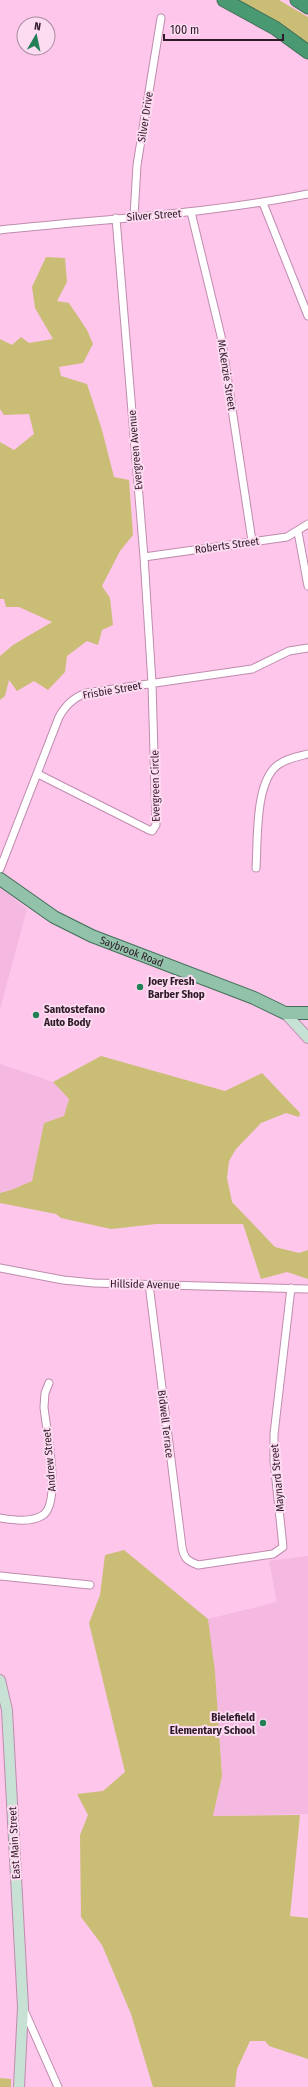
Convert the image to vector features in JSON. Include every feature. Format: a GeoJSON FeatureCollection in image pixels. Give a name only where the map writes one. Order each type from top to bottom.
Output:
{"type":"FeatureCollection","features":[{"type":"Feature","properties":{"kind":"highway"},"geometry":{"type":"LineString","coordinates":[[224,0],[275,28],[308,52]]}},
{"type":"Feature","properties":{"kind":"highway"},"geometry":{"type":"LineString","coordinates":[[297,0],[308,7]]}},
{"type":"Feature","properties":{"kind":"main road","name":"Saybrook Road"},"geometry":{"type":"LineString","coordinates":[[0,879],[54,917],[92,936],[254,998],[285,1012],[308,1038]]}},
{"type":"Feature","properties":{"kind":"main road"},"geometry":{"type":"LineString","coordinates":[[285,1012],[308,1013]]}},
{"type":"Feature","properties":{"kind":"main road","name":"East Main Street"},"geometry":{"type":"LineString","coordinates":[[0,1680],[7,1710],[23,2007],[19,2087]]}},
{"type":"Feature","properties":{"kind":"street","name":"Silver Drive"},"geometry":{"type":"LineString","coordinates":[[134,216],[137,165],[162,18]]}},
{"type":"Feature","properties":{"kind":"street","name":"Silver Street"},"geometry":{"type":"LineString","coordinates":[[0,230],[134,216],[191,212],[263,203],[308,194]]}},
{"type":"Feature","properties":{"kind":"street"},"geometry":{"type":"LineString","coordinates":[[263,203],[308,316]]}},
{"type":"Feature","properties":{"kind":"street","name":"McKenzie Street"},"geometry":{"type":"LineString","coordinates":[[191,212],[221,336],[252,541]]}},
{"type":"Feature","properties":{"kind":"street","name":"Evergreen Avenue"},"geometry":{"type":"LineString","coordinates":[[116,218],[144,557],[152,683]]}},
{"type":"Feature","properties":{"kind":"street","name":"Roberts Street"},"geometry":{"type":"LineString","coordinates":[[144,557],[287,537],[298,532],[308,524]]}},
{"type":"Feature","properties":{"kind":"street"},"geometry":{"type":"LineString","coordinates":[[298,532],[308,586]]}},
{"type":"Feature","properties":{"kind":"street","name":"Frisbie Street"},"geometry":{"type":"LineString","coordinates":[[0,869],[59,717],[69,703],[76,697],[86,693],[252,669],[289,651],[308,648]]}},
{"type":"Feature","properties":{"kind":"street","name":"Evergreen Circle"},"geometry":{"type":"LineString","coordinates":[[38,774],[148,830],[154,830],[157,818],[152,683]]}},
{"type":"Feature","properties":{"kind":"street"},"geometry":{"type":"LineString","coordinates":[[256,868],[261,794],[268,776],[280,763],[308,754]]}},
{"type":"Feature","properties":{"kind":"street","name":"Hillside Avenue"},"geometry":{"type":"LineString","coordinates":[[0,1268],[63,1280],[94,1283],[308,1289]]}},
{"type":"Feature","properties":{"kind":"street","name":"Bidwell Terrace"},"geometry":{"type":"LineString","coordinates":[[149,1284],[183,1555],[188,1562]]}},
{"type":"Feature","properties":{"kind":"street","name":"Maynard Street"},"geometry":{"type":"LineString","coordinates":[[188,1562],[198,1565],[273,1554],[283,1547],[274,1461],[274,1434],[291,1288]]}},
{"type":"Feature","properties":{"kind":"street","name":"Andrew Street"},"geometry":{"type":"LineString","coordinates":[[0,1518],[28,1520],[43,1515],[50,1504],[53,1489],[44,1407],[45,1393],[49,1383]]}},
{"type":"Feature","properties":{"kind":"street"},"geometry":{"type":"LineString","coordinates":[[0,1576],[90,1585]]}},
{"type":"Feature","properties":{"kind":"street"},"geometry":{"type":"LineString","coordinates":[[23,2007],[58,2087]]}},
{"type":"Feature","properties":{"kind":"shaded area"},"geometry":{"type":"Polygon","coordinates":[[[235,0],[279,0],[308,17],[308,45],[298,36],[235,0]]]}},
{"type":"Feature","properties":{"kind":"shaded area"},"geometry":{"type":"Polygon","coordinates":[[[46,257],[65,258],[67,282],[57,301],[69,303],[87,330],[93,344],[83,363],[59,367],[61,376],[87,384],[102,430],[114,477],[129,480],[133,535],[120,551],[102,586],[110,598],[113,625],[102,630],[98,645],[87,641],[67,656],[65,672],[48,690],[34,681],[17,691],[9,680],[5,696],[0,700],[0,656],[13,645],[52,622],[19,607],[6,607],[4,599],[0,599],[0,442],[14,450],[34,434],[29,414],[4,415],[0,409],[0,339],[12,345],[21,337],[29,343],[53,339],[35,308],[32,287],[46,257]]]}},
{"type":"Feature","properties":{"kind":"shaded area"},"geometry":{"type":"Polygon","coordinates":[[[0,887],[27,909],[0,1009],[0,887]]]}},
{"type":"Feature","properties":{"kind":"shaded area"},"geometry":{"type":"Polygon","coordinates":[[[101,1056],[225,1091],[262,1073],[300,1113],[299,1117],[286,1113],[261,1123],[236,1149],[229,1161],[227,1178],[232,1202],[275,1247],[299,1253],[308,1250],[308,1279],[287,1272],[261,1279],[243,1224],[156,1224],[111,1229],[61,1218],[56,1214],[0,1203],[0,1193],[32,1181],[44,1123],[64,1116],[69,1099],[53,1082],[101,1056]]]}},
{"type":"Feature","properties":{"kind":"shaded area"},"geometry":{"type":"Polygon","coordinates":[[[0,1064],[53,1082],[69,1099],[64,1116],[44,1123],[32,1181],[0,1193],[0,1064]]]}},
{"type":"Feature","properties":{"kind":"shaded area"},"geometry":{"type":"Polygon","coordinates":[[[124,1550],[208,1619],[215,1671],[222,1776],[213,1816],[300,1815],[290,1916],[308,1918],[308,2059],[269,2046],[265,2041],[250,2041],[237,2069],[235,2087],[153,2087],[131,2014],[102,1945],[81,1917],[80,1835],[88,1815],[77,1794],[103,1791],[125,1772],[89,1623],[100,1595],[105,1555],[124,1550]]]}},
{"type":"Feature","properties":{"kind":"shaded area","name":"Bielefield Elementary School"},"geometry":{"type":"Polygon","coordinates":[[[308,1556],[308,1814],[213,1816],[222,1776],[215,1671],[208,1619],[277,1602],[269,1561],[308,1556]]]}},
{"type":"Feature","properties":{"kind":"shaded area"},"geometry":{"type":"Polygon","coordinates":[[[0,2078],[11,2079],[11,2087],[0,2087],[0,2078]]]}},
{"type":"Feature","properties":{"kind":"place","name":"Joey Fresh Barber Shop"},"geometry":{"type":"Point","coordinates":[140,987]}},
{"type":"Feature","properties":{"kind":"place","name":"Santostefano Auto Body"},"geometry":{"type":"Point","coordinates":[36,1015]}},
{"type":"Feature","properties":{"kind":"place","name":"Bielefield Elementary School"},"geometry":{"type":"Point","coordinates":[263,1723]}}]}
